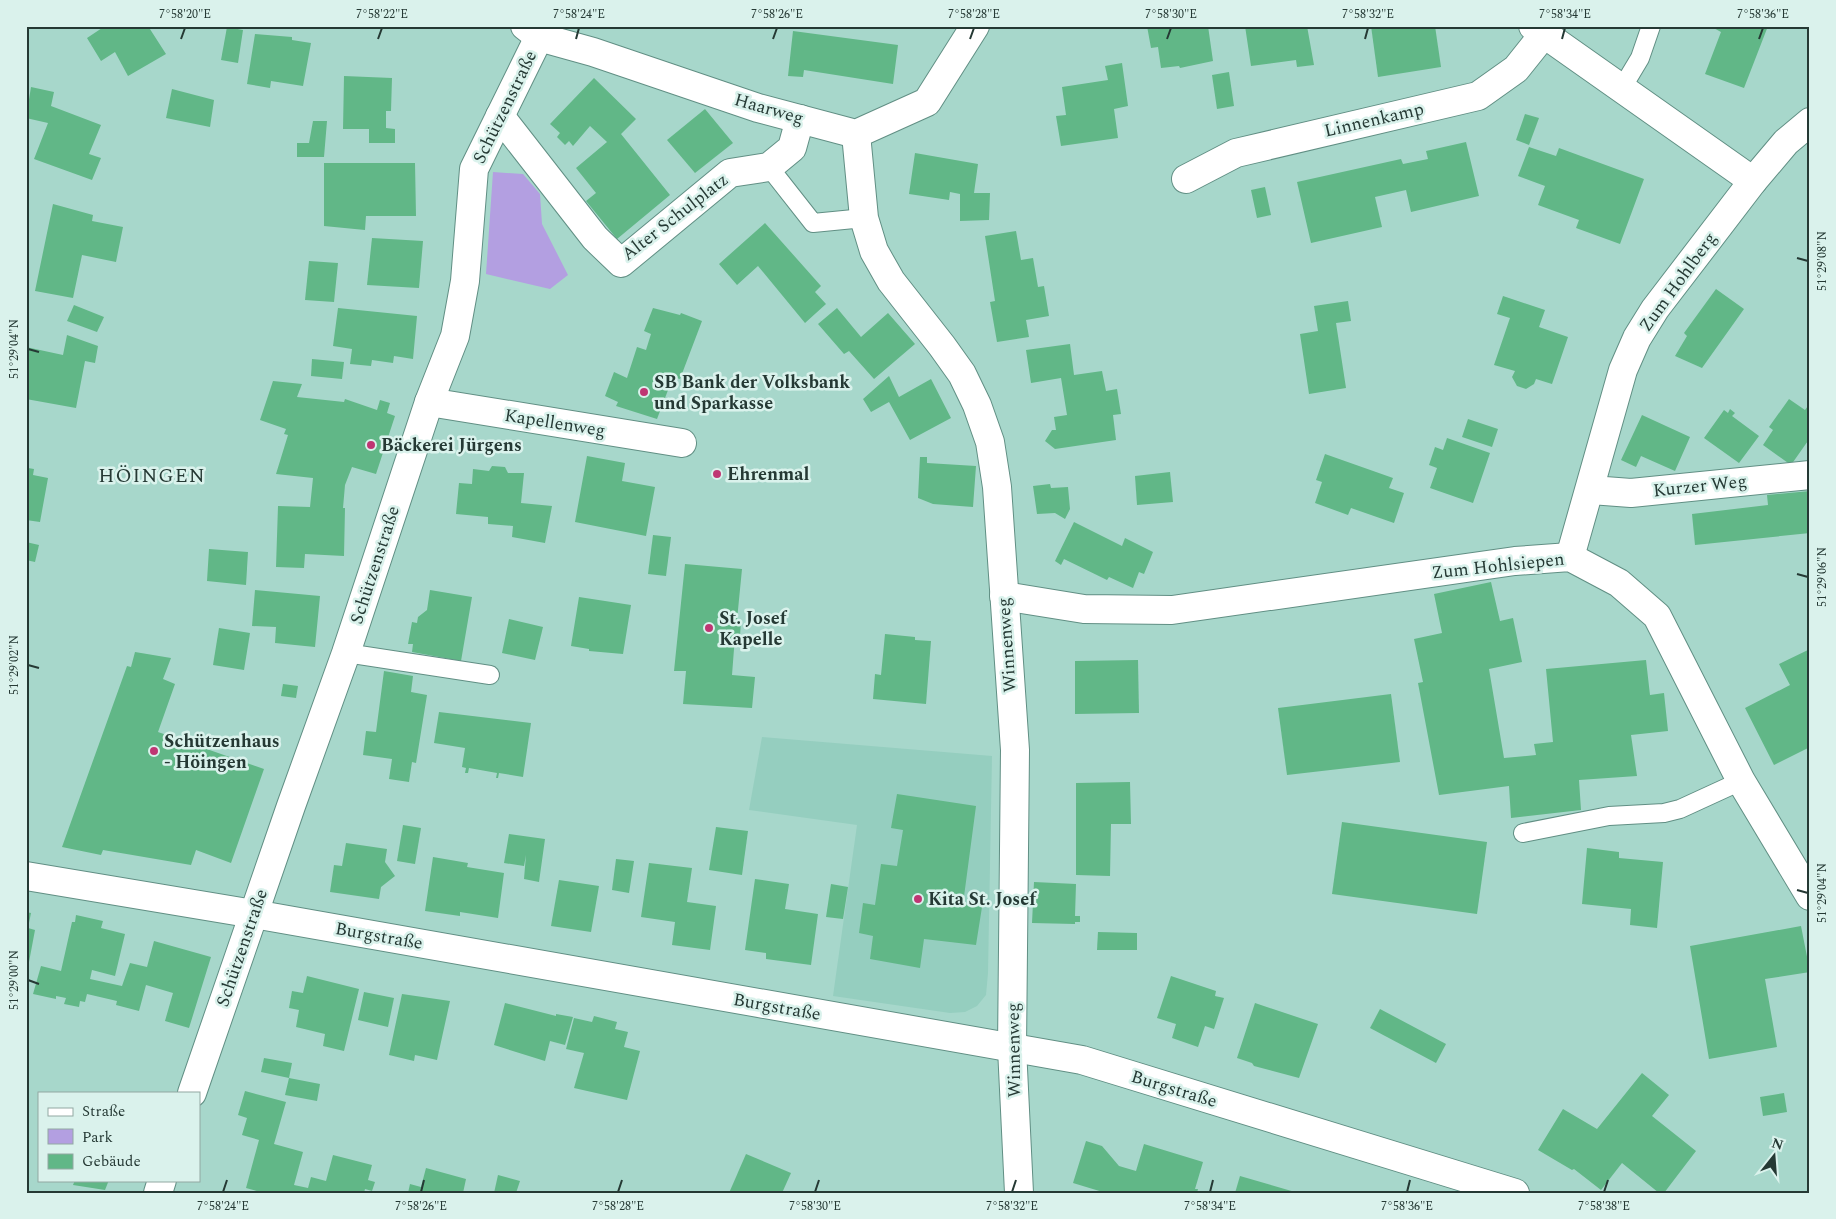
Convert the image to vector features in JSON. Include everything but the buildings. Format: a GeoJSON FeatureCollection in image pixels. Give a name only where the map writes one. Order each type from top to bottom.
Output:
{"type":"FeatureCollection","features":[{"type":"Feature","properties":{"kind":"street"},"geometry":{"type":"LineString","coordinates":[[856,134],[927,102],[975,26]]}},
{"type":"Feature","properties":{"kind":"street","name":"Linnenkamp"},"geometry":{"type":"LineString","coordinates":[[1186,179],[1236,153],[1478,96],[1516,70],[1539,30],[1753,181]]}},
{"type":"Feature","properties":{"kind":"street","name":"Haarweg"},"geometry":{"type":"LineString","coordinates":[[532,32],[758,108],[856,134]]}},
{"type":"Feature","properties":{"kind":"street","name":"Schützenstraße"},"geometry":{"type":"LineString","coordinates":[[192,1092],[346,653],[429,402],[455,336],[465,282],[474,169],[500,116],[532,32]]}},
{"type":"Feature","properties":{"kind":"street","name":"Alter Schulplatz"},"geometry":{"type":"LineString","coordinates":[[500,116],[595,238],[621,263],[730,173],[769,167]]}},
{"type":"Feature","properties":{"kind":"street"},"geometry":{"type":"LineString","coordinates":[[769,167],[792,148],[800,119]]}},
{"type":"Feature","properties":{"kind":"street","name":"Zum Hohlberg"},"geometry":{"type":"LineString","coordinates":[[1570,557],[1591,490],[1623,370],[1637,338],[1655,309],[1753,181],[1786,142],[1810,122]]}},
{"type":"Feature","properties":{"kind":"street","name":"Winnenweg"},"geometry":{"type":"LineString","coordinates":[[856,134],[864,218],[874,251],[891,281],[962,374],[977,404],[990,442],[996,487],[1015,750],[1012,1048],[1019,1193]]}},
{"type":"Feature","properties":{"kind":"street","name":"Kapellenweg"},"geometry":{"type":"LineString","coordinates":[[429,402],[682,443]]}},
{"type":"Feature","properties":{"kind":"street","name":"Kurzer Weg"},"geometry":{"type":"LineString","coordinates":[[1591,490],[1631,493],[1810,475]]}},
{"type":"Feature","properties":{"kind":"street","name":"Zum Hohlsiepen"},"geometry":{"type":"LineString","coordinates":[[1004,596],[1084,609],[1172,610],[1516,561],[1570,557],[1619,583],[1657,616],[1741,781],[1810,896]]}},
{"type":"Feature","properties":{"kind":"street","name":"Burgstraße"},"geometry":{"type":"LineString","coordinates":[[26,876],[254,914],[1082,1060],[1516,1193]]}},
{"type":"Feature","properties":{"kind":"lane"},"geometry":{"type":"LineString","coordinates":[[1622,88],[1640,58],[1652,26]]}},
{"type":"Feature","properties":{"kind":"lane"},"geometry":{"type":"LineString","coordinates":[[769,167],[813,224],[864,218]]}},
{"type":"Feature","properties":{"kind":"lane"},"geometry":{"type":"LineString","coordinates":[[346,653],[490,675]]}},
{"type":"Feature","properties":{"kind":"lane"},"geometry":{"type":"LineString","coordinates":[[1523,833],[1609,816],[1664,813],[1680,809],[1741,781]]}},
{"type":"Feature","properties":{"kind":"shaded area","name":"Kita St. Josef"},"geometry":{"type":"Polygon","coordinates":[[[762,737],[992,756],[988,973],[986,995],[977,1006],[965,1012],[950,1013],[833,996],[857,825],[749,810],[762,737]]]}},
{"type":"Feature","properties":{"kind":"green space"},"geometry":{"type":"Polygon","coordinates":[[[493,172],[523,174],[540,194],[542,224],[568,275],[550,289],[486,274],[493,172]]]}},
{"type":"Feature","properties":{"kind":"place","name":"SB Bank der Volksbank und Sparkasse"},"geometry":{"type":"Point","coordinates":[644,392]}},
{"type":"Feature","properties":{"kind":"place","name":"Bäckerei Jürgens"},"geometry":{"type":"Point","coordinates":[371,445]}},
{"type":"Feature","properties":{"kind":"place","name":"Ehrenmal"},"geometry":{"type":"Point","coordinates":[717,474]}},
{"type":"Feature","properties":{"kind":"place","name":"St. Josef Kapelle"},"geometry":{"type":"Point","coordinates":[709,628]}},
{"type":"Feature","properties":{"kind":"place","name":"Schützenhaus - Höingen"},"geometry":{"type":"Point","coordinates":[154,751]}},
{"type":"Feature","properties":{"kind":"place","name":"Kita St. Josef"},"geometry":{"type":"Point","coordinates":[918,899]}},
{"type":"Feature","properties":{"kind":"district","name":"HÖINGEN"},"geometry":{"type":"Point","coordinates":[152,476]}}]}
